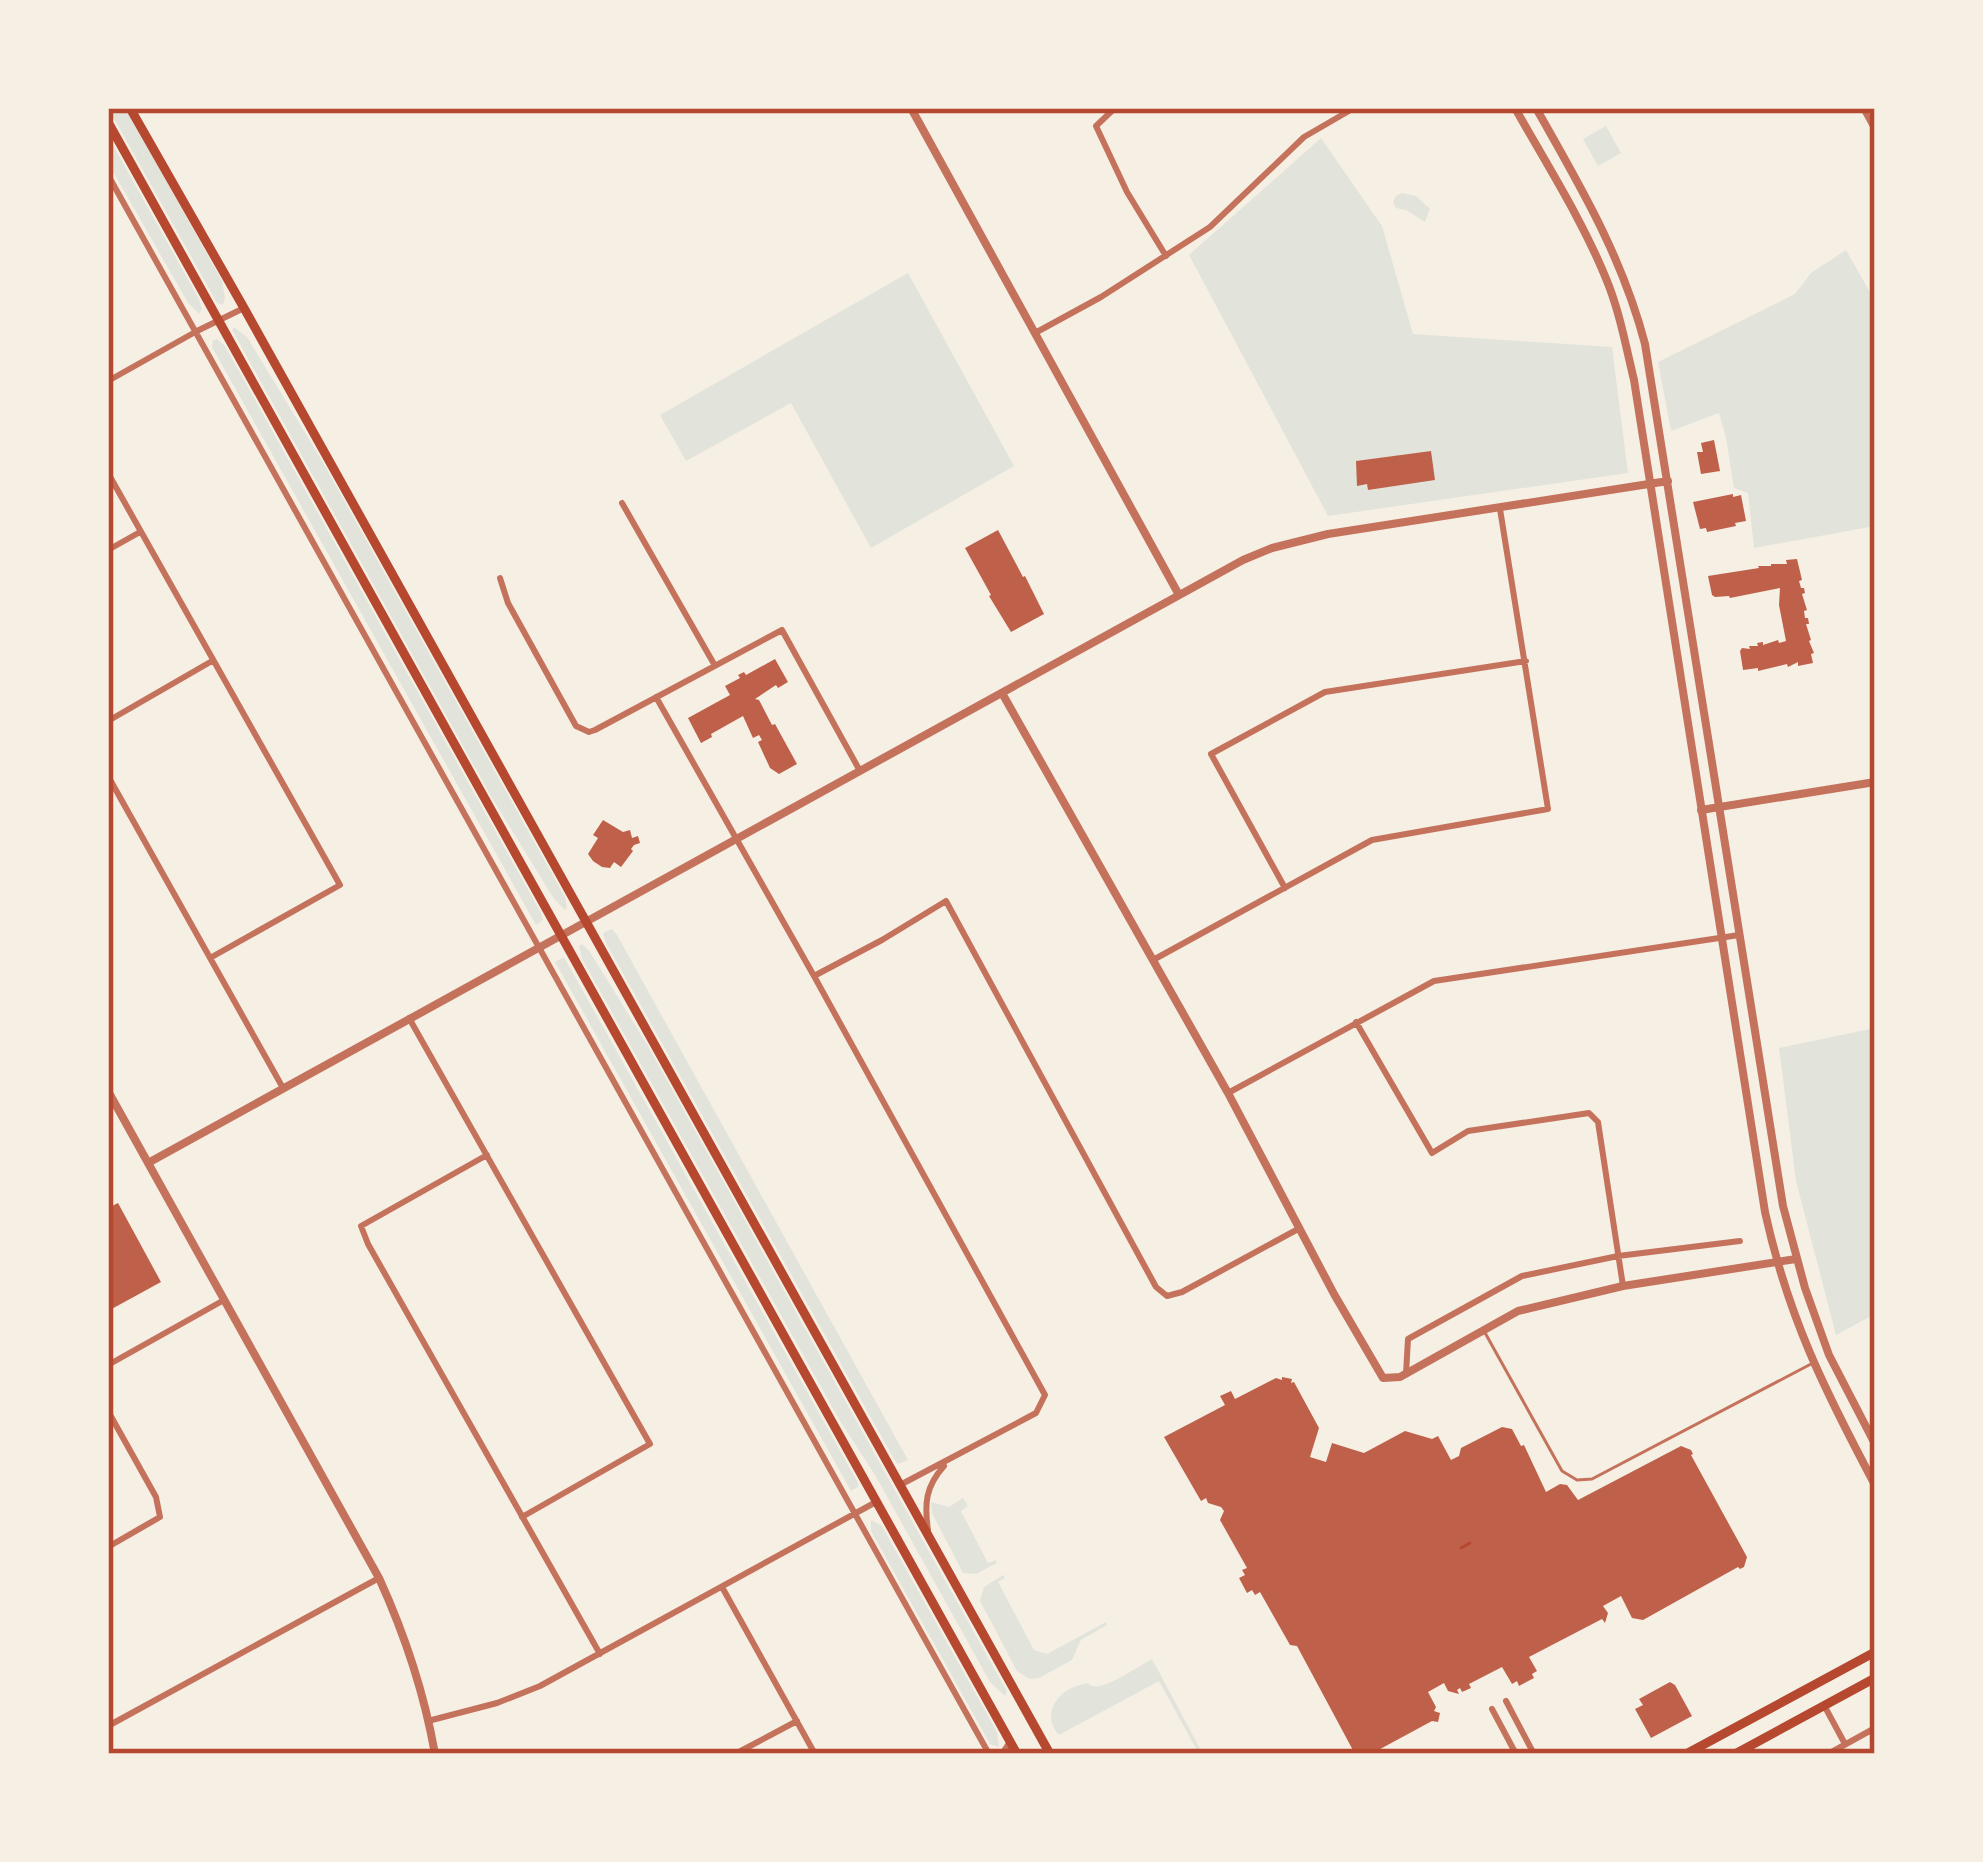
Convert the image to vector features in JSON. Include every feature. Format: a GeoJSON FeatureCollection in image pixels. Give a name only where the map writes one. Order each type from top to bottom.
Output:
{"type":"FeatureCollection","features":[{"type":"Feature","properties":{"kind":"main road"},"geometry":{"type":"LineString","coordinates":[[130,108],[1050,1754]]}},
{"type":"Feature","properties":{"kind":"main road"},"geometry":{"type":"LineString","coordinates":[[108,122],[1017,1754]]}},
{"type":"Feature","properties":{"kind":"main road"},"geometry":{"type":"LineString","coordinates":[[1686,1754],[1875,1652]]}},
{"type":"Feature","properties":{"kind":"main road"},"geometry":{"type":"LineString","coordinates":[[1735,1754],[1875,1678]]}},
{"type":"Feature","properties":{"kind":"street"},"geometry":{"type":"LineString","coordinates":[[911,108],[1179,596]]}},
{"type":"Feature","properties":{"kind":"street"},"geometry":{"type":"LineString","coordinates":[[1115,108],[1096,127],[1127,192],[1166,256]]}},
{"type":"Feature","properties":{"kind":"street"},"geometry":{"type":"LineString","coordinates":[[1034,334],[1210,227],[1304,136],[1354,108]]}},
{"type":"Feature","properties":{"kind":"street"},"geometry":{"type":"LineString","coordinates":[[1515,108],[1584,232],[1623,330],[1776,1263],[1812,1363],[1875,1485]]}},
{"type":"Feature","properties":{"kind":"street"},"geometry":{"type":"LineString","coordinates":[[1536,108],[1606,235],[1645,344],[1783,1206],[1817,1324],[1839,1378],[1875,1444]]}},
{"type":"Feature","properties":{"kind":"street"},"geometry":{"type":"LineString","coordinates":[[1863,108],[1875,130]]}},
{"type":"Feature","properties":{"kind":"street"},"geometry":{"type":"LineString","coordinates":[[108,176],[988,1754]]}},
{"type":"Feature","properties":{"kind":"street"},"geometry":{"type":"LineString","coordinates":[[108,381],[244,308]]}},
{"type":"Feature","properties":{"kind":"street"},"geometry":{"type":"LineString","coordinates":[[108,473],[340,885],[210,958]]}},
{"type":"Feature","properties":{"kind":"street"},"geometry":{"type":"LineString","coordinates":[[148,1162],[1244,560],[1299,540],[1668,481]]}},
{"type":"Feature","properties":{"kind":"street"},"geometry":{"type":"LineString","coordinates":[[622,503],[714,664]]}},
{"type":"Feature","properties":{"kind":"street"},"geometry":{"type":"LineString","coordinates":[[1153,960],[1372,840],[1548,809],[1500,509]]}},
{"type":"Feature","properties":{"kind":"street"},"geometry":{"type":"LineString","coordinates":[[108,550],[140,532]]}},
{"type":"Feature","properties":{"kind":"street"},"geometry":{"type":"LineString","coordinates":[[500,578],[508,603],[576,726],[589,732],[782,630],[860,771]]}},
{"type":"Feature","properties":{"kind":"street"},"geometry":{"type":"LineString","coordinates":[[108,721],[212,661]]}},
{"type":"Feature","properties":{"kind":"street"},"geometry":{"type":"LineString","coordinates":[[1285,887],[1211,754],[1325,692],[1526,661]]}},
{"type":"Feature","properties":{"kind":"street"},"geometry":{"type":"LineString","coordinates":[[1002,693],[1383,1378],[1406,1373],[1518,1311],[1622,1286],[1796,1259]]}},
{"type":"Feature","properties":{"kind":"street"},"geometry":{"type":"LineString","coordinates":[[656,697],[1045,1395],[1036,1413],[900,1485]]}},
{"type":"Feature","properties":{"kind":"street"},"geometry":{"type":"LineString","coordinates":[[108,776],[283,1088]]}},
{"type":"Feature","properties":{"kind":"street"},"geometry":{"type":"LineString","coordinates":[[1701,810],[1875,782]]}},
{"type":"Feature","properties":{"kind":"street"},"geometry":{"type":"LineString","coordinates":[[814,976],[946,901],[1156,1286],[1167,1296],[1181,1292],[1300,1228]]}},
{"type":"Feature","properties":{"kind":"street"},"geometry":{"type":"LineString","coordinates":[[1228,1093],[1434,981],[1739,935]]}},
{"type":"Feature","properties":{"kind":"street"},"geometry":{"type":"LineString","coordinates":[[409,1018],[650,1444],[522,1517]]}},
{"type":"Feature","properties":{"kind":"street"},"geometry":{"type":"LineString","coordinates":[[1356,1022],[1432,1153],[1468,1131],[1589,1113],[1598,1122],[1622,1286]]}},
{"type":"Feature","properties":{"kind":"street"},"geometry":{"type":"LineString","coordinates":[[108,1091],[379,1579],[411,1657],[434,1754]]}},
{"type":"Feature","properties":{"kind":"street"},"geometry":{"type":"LineString","coordinates":[[487,1155],[361,1226],[600,1654]]}},
{"type":"Feature","properties":{"kind":"street"},"geometry":{"type":"LineString","coordinates":[[1406,1373],[1408,1339],[1522,1276],[1618,1256],[1740,1241]]}},
{"type":"Feature","properties":{"kind":"street"},"geometry":{"type":"LineString","coordinates":[[108,1365],[224,1300]]}},
{"type":"Feature","properties":{"kind":"street"},"geometry":{"type":"LineString","coordinates":[[108,1411],[156,1497],[160,1517],[108,1546]]}},
{"type":"Feature","properties":{"kind":"street"},"geometry":{"type":"LineString","coordinates":[[930,1540],[925,1499],[933,1479],[949,1461]]}},
{"type":"Feature","properties":{"kind":"street"},"geometry":{"type":"LineString","coordinates":[[428,1720],[518,1696],[877,1502]]}},
{"type":"Feature","properties":{"kind":"street"},"geometry":{"type":"LineString","coordinates":[[108,1726],[379,1579]]}},
{"type":"Feature","properties":{"kind":"street"},"geometry":{"type":"LineString","coordinates":[[722,1587],[815,1754]]}},
{"type":"Feature","properties":{"kind":"street"},"geometry":{"type":"LineString","coordinates":[[1506,1701],[1534,1754]]}},
{"type":"Feature","properties":{"kind":"street"},"geometry":{"type":"LineString","coordinates":[[1825,1706],[1846,1744]]}},
{"type":"Feature","properties":{"kind":"street"},"geometry":{"type":"LineString","coordinates":[[1492,1709],[1516,1754]]}},
{"type":"Feature","properties":{"kind":"street"},"geometry":{"type":"LineString","coordinates":[[735,1754],[796,1720]]}},
{"type":"Feature","properties":{"kind":"street"},"geometry":{"type":"LineString","coordinates":[[1828,1754],[1875,1728]]}},
{"type":"Feature","properties":{"kind":"street"},"geometry":{"type":"LineString","coordinates":[[1002,1754],[1010,1742]]}},
{"type":"Feature","properties":{"kind":"lane"},"geometry":{"type":"LineString","coordinates":[[1484,1330],[1562,1471],[1577,1480],[1592,1479],[1812,1363]]}},
{"type":"Feature","properties":{"kind":"path"},"geometry":{"type":"LineString","coordinates":[[1461,1548],[1470,1543]]}},
{"type":"Feature","properties":{"kind":"shaded area"},"geometry":{"type":"Polygon","coordinates":[[[108,108],[126,108],[222,281],[223,305],[217,303],[108,108]]]}},
{"type":"Feature","properties":{"kind":"shaded area"},"geometry":{"type":"Polygon","coordinates":[[[1606,126],[1621,153],[1598,166],[1583,139],[1606,126]]]}},
{"type":"Feature","properties":{"kind":"shaded area"},"geometry":{"type":"Polygon","coordinates":[[[108,136],[199,299],[199,314],[188,303],[108,163],[108,136]]]}},
{"type":"Feature","properties":{"kind":"shaded area"},"geometry":{"type":"Polygon","coordinates":[[[1321,138],[1382,226],[1413,334],[1612,347],[1628,473],[1328,516],[1189,255],[1321,138]]]}},
{"type":"Feature","properties":{"kind":"shaded area"},"geometry":{"type":"Polygon","coordinates":[[[1402,193],[1416,196],[1430,209],[1425,222],[1396,208],[1393,202],[1402,193]]]}},
{"type":"Feature","properties":{"kind":"shaded area"},"geometry":{"type":"Polygon","coordinates":[[[1846,250],[1875,301],[1875,526],[1754,548],[1748,493],[1734,488],[1719,413],[1671,431],[1658,362],[1795,294],[1811,273],[1846,250]]]}},
{"type":"Feature","properties":{"kind":"shaded area"},"geometry":{"type":"Polygon","coordinates":[[[908,273],[1014,466],[871,548],[791,403],[686,461],[660,415],[908,273]]]}},
{"type":"Feature","properties":{"kind":"shaded area"},"geometry":{"type":"Polygon","coordinates":[[[234,327],[247,337],[321,459],[565,897],[565,910],[492,798],[234,327]]]}},
{"type":"Feature","properties":{"kind":"shaded area"},"geometry":{"type":"Polygon","coordinates":[[[217,339],[541,913],[543,920],[536,925],[212,347],[217,339]]]}},
{"type":"Feature","properties":{"kind":"shaded area"},"geometry":{"type":"Polygon","coordinates":[[[612,929],[908,1460],[898,1464],[894,1459],[606,943],[603,933],[612,929]]]}},
{"type":"Feature","properties":{"kind":"shaded area"},"geometry":{"type":"Polygon","coordinates":[[[582,944],[648,1046],[1007,1691],[1005,1696],[990,1682],[840,1421],[582,959],[582,944]]]}},
{"type":"Feature","properties":{"kind":"shaded area"},"geometry":{"type":"Polygon","coordinates":[[[564,957],[857,1481],[859,1486],[851,1491],[555,962],[564,957]]]}},
{"type":"Feature","properties":{"kind":"shaded area"},"geometry":{"type":"Polygon","coordinates":[[[1875,1028],[1875,1314],[1836,1335],[1796,1181],[1779,1048],[1875,1028]]]}},
{"type":"Feature","properties":{"kind":"shaded area"},"geometry":{"type":"Polygon","coordinates":[[[963,1498],[968,1506],[961,1511],[988,1563],[997,1563],[976,1574],[963,1573],[932,1513],[931,1502],[949,1507],[963,1498]]]}},
{"type":"Feature","properties":{"kind":"shaded area"},"geometry":{"type":"Polygon","coordinates":[[[871,1520],[882,1526],[997,1732],[999,1747],[990,1744],[871,1531],[871,1520]]]}},
{"type":"Feature","properties":{"kind":"shaded area"},"geometry":{"type":"Polygon","coordinates":[[[1003,1575],[998,1582],[1034,1650],[1047,1654],[1107,1625],[1081,1640],[1072,1660],[1029,1679],[1017,1671],[980,1601],[984,1587],[1003,1575]]]}},
{"type":"Feature","properties":{"kind":"shaded area"},"geometry":{"type":"Polygon","coordinates":[[[1152,1659],[1203,1754],[1159,1681],[1059,1735],[1051,1712],[1064,1693],[1085,1684],[1105,1685],[1152,1659]]]}},
{"type":"Feature","properties":{"kind":"building"},"geometry":{"type":"Polygon","coordinates":[[[1714,440],[1720,471],[1701,474],[1697,452],[1703,452],[1701,443],[1714,440]]]}},
{"type":"Feature","properties":{"kind":"building"},"geometry":{"type":"Polygon","coordinates":[[[1431,451],[1435,480],[1368,490],[1367,484],[1357,486],[1356,461],[1431,451]]]}},
{"type":"Feature","properties":{"kind":"building"},"geometry":{"type":"Polygon","coordinates":[[[1741,495],[1746,521],[1707,532],[1700,529],[1693,502],[1741,495]]]}},
{"type":"Feature","properties":{"kind":"building"},"geometry":{"type":"Polygon","coordinates":[[[998,530],[1044,614],[1011,632],[965,548],[998,530]]]}},
{"type":"Feature","properties":{"kind":"building"},"geometry":{"type":"Polygon","coordinates":[[[1797,559],[1813,663],[1743,670],[1742,648],[1786,641],[1780,588],[1715,597],[1708,576],[1797,559]]]}},
{"type":"Feature","properties":{"kind":"building"},"geometry":{"type":"Polygon","coordinates":[[[775,659],[788,682],[755,699],[797,764],[779,774],[770,768],[758,742],[762,740],[759,735],[753,738],[743,716],[701,743],[688,718],[730,695],[725,686],[738,675],[775,659]]]}},
{"type":"Feature","properties":{"kind":"building"},"geometry":{"type":"Polygon","coordinates":[[[603,820],[623,832],[630,830],[632,838],[638,836],[640,843],[621,867],[614,862],[610,868],[602,867],[588,854],[603,820]]]}},
{"type":"Feature","properties":{"kind":"building"},"geometry":{"type":"Polygon","coordinates":[[[118,1203],[161,1282],[108,1311],[108,1208],[118,1203]]]}},
{"type":"Feature","properties":{"kind":"building"},"geometry":{"type":"Polygon","coordinates":[[[1282,1377],[1292,1379],[1319,1428],[1310,1457],[1326,1462],[1332,1443],[1364,1453],[1405,1431],[1432,1439],[1438,1436],[1451,1460],[1461,1448],[1502,1427],[1512,1429],[1524,1445],[1546,1492],[1567,1485],[1578,1500],[1681,1446],[1691,1450],[1747,1557],[1744,1567],[1643,1620],[1632,1618],[1621,1596],[1603,1606],[1608,1613],[1605,1623],[1602,1619],[1529,1657],[1537,1671],[1534,1678],[1519,1686],[1517,1681],[1512,1684],[1502,1667],[1469,1684],[1471,1688],[1462,1692],[1460,1688],[1459,1694],[1448,1691],[1444,1683],[1428,1692],[1434,1711],[1440,1713],[1438,1722],[1371,1754],[1355,1754],[1297,1646],[1290,1645],[1260,1592],[1247,1593],[1239,1578],[1247,1568],[1220,1520],[1224,1511],[1206,1498],[1201,1501],[1164,1437],[1225,1405],[1220,1396],[1231,1391],[1235,1399],[1282,1377]]]}},
{"type":"Feature","properties":{"kind":"building"},"geometry":{"type":"Polygon","coordinates":[[[1670,1682],[1692,1716],[1651,1738],[1635,1709],[1643,1705],[1639,1699],[1670,1682]]]}}]}
